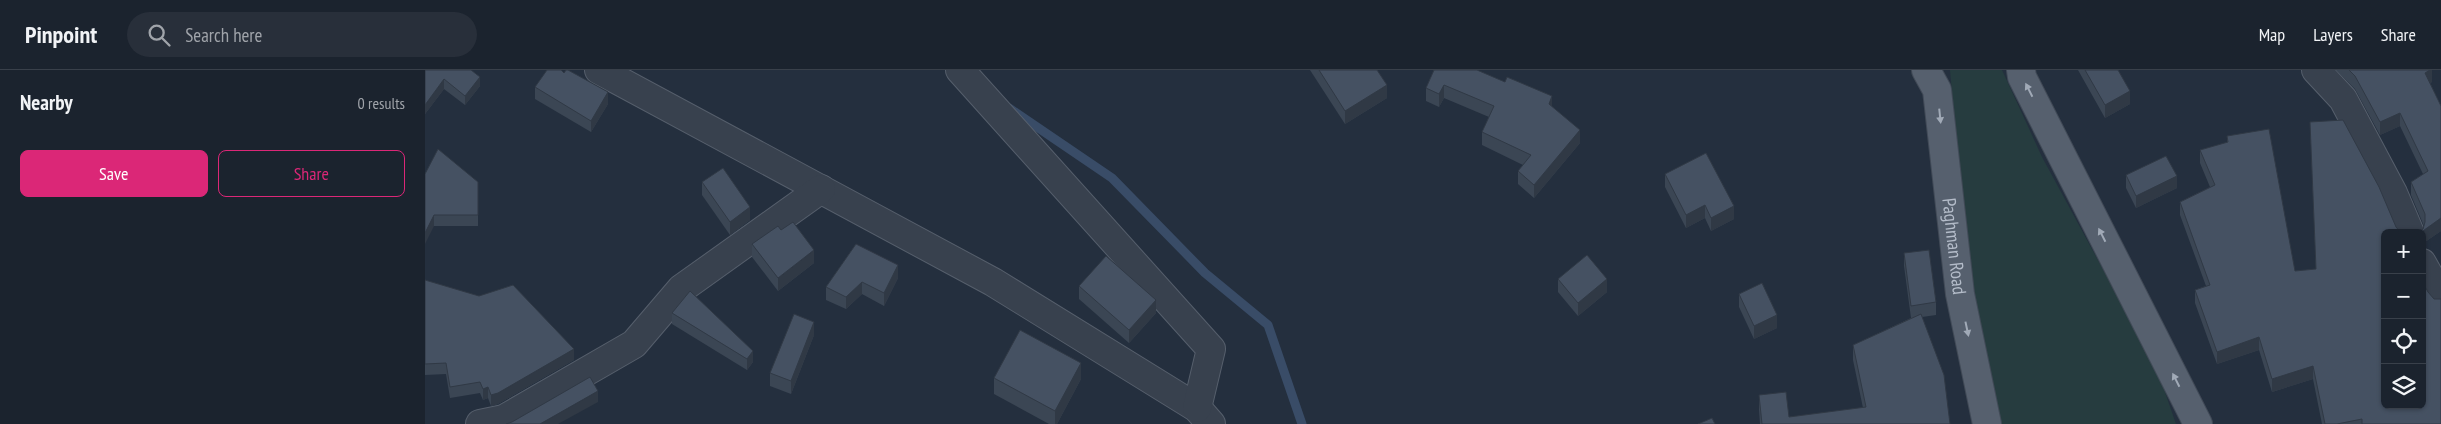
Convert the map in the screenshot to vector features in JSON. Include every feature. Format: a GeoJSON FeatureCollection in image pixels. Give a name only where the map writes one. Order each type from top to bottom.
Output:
{"type":"FeatureCollection","features":[{"type":"Feature","properties":{"kind":"main road","name":"Paghman Road"},"geometry":{"type":"LineString","coordinates":[[1926,70],[1937,90],[1960,294],[1987,424]]}},
{"type":"Feature","properties":{"kind":"main road"},"geometry":{"type":"LineString","coordinates":[[2021,70],[2198,424]]}},
{"type":"Feature","properties":{"kind":"street"},"geometry":{"type":"LineString","coordinates":[[599,70],[993,282],[1204,416],[1211,349],[960,70]]}},
{"type":"Feature","properties":{"kind":"street"},"geometry":{"type":"LineString","coordinates":[[2316,70],[2343,100],[2393,193],[2408,229]]}},
{"type":"Feature","properties":{"kind":"street"},"geometry":{"type":"LineString","coordinates":[[480,424],[504,419],[634,344],[681,289],[821,189]]}},
{"type":"Feature","properties":{"kind":"street"},"geometry":{"type":"LineString","coordinates":[[2426,269],[2441,297]]}},
{"type":"Feature","properties":{"kind":"green space"},"geometry":{"type":"Polygon","coordinates":[[[1950,70],[2002,70],[2042,157],[2157,369],[2176,424],[1999,424],[1969,289],[1950,70]]]}},
{"type":"Feature","properties":{"kind":"building"},"geometry":{"type":"Polygon","coordinates":[[[425,70],[471,70],[480,77],[465,96],[444,79],[425,105],[425,70]]]}},
{"type":"Feature","properties":{"kind":"building"},"geometry":{"type":"Polygon","coordinates":[[[547,70],[561,70],[564,73],[568,70],[608,92],[591,121],[535,87],[547,70]]]}},
{"type":"Feature","properties":{"kind":"building"},"geometry":{"type":"Polygon","coordinates":[[[1319,70],[1377,70],[1387,85],[1345,111],[1319,70]]]}},
{"type":"Feature","properties":{"kind":"building"},"geometry":{"type":"Polygon","coordinates":[[[1434,70],[1477,70],[1505,82],[1507,77],[1552,96],[1549,104],[1580,130],[1534,185],[1518,171],[1531,155],[1482,132],[1494,106],[1444,85],[1439,94],[1426,88],[1434,70]]]}},
{"type":"Feature","properties":{"kind":"building"},"geometry":{"type":"Polygon","coordinates":[[[2085,70],[2118,70],[2130,91],[2105,105],[2085,70]]]}},
{"type":"Feature","properties":{"kind":"building"},"geometry":{"type":"Polygon","coordinates":[[[2349,70],[2430,70],[2425,73],[2441,106],[2441,218],[2426,229],[2423,229],[2425,214],[2411,182],[2428,171],[2400,113],[2380,122],[2355,76],[2349,70]]]}},
{"type":"Feature","properties":{"kind":"building"},"geometry":{"type":"Polygon","coordinates":[[[2343,120],[2379,187],[2398,229],[2381,229],[2381,409],[2426,409],[2426,288],[2434,299],[2441,299],[2441,424],[2362,424],[2362,419],[2337,424],[2325,424],[2313,366],[2272,379],[2259,337],[2217,352],[2195,290],[2210,285],[2180,202],[2215,185],[2200,150],[2228,142],[2227,136],[2269,129],[2295,271],[2316,269],[2310,122],[2343,120]]]}},
{"type":"Feature","properties":{"kind":"building"},"geometry":{"type":"Polygon","coordinates":[[[438,149],[478,182],[478,215],[434,215],[425,233],[425,174],[438,149]]]}},
{"type":"Feature","properties":{"kind":"building"},"geometry":{"type":"Polygon","coordinates":[[[1706,153],[1734,206],[1711,218],[1705,205],[1686,215],[1665,174],[1706,153]]]}},
{"type":"Feature","properties":{"kind":"building"},"geometry":{"type":"Polygon","coordinates":[[[2166,156],[2177,176],[2136,196],[2126,175],[2166,156]]]}},
{"type":"Feature","properties":{"kind":"building"},"geometry":{"type":"Polygon","coordinates":[[[723,168],[750,207],[730,222],[702,182],[723,168]]]}},
{"type":"Feature","properties":{"kind":"building"},"geometry":{"type":"Polygon","coordinates":[[[793,222],[814,250],[778,278],[752,244],[778,226],[781,230],[793,222]]]}},
{"type":"Feature","properties":{"kind":"building"},"geometry":{"type":"Polygon","coordinates":[[[856,244],[898,265],[884,293],[862,282],[846,297],[826,287],[856,244]]]}},
{"type":"Feature","properties":{"kind":"building"},"geometry":{"type":"Polygon","coordinates":[[[1929,250],[1936,302],[1911,306],[1904,253],[1929,250]]]}},
{"type":"Feature","properties":{"kind":"building"},"geometry":{"type":"Polygon","coordinates":[[[1587,255],[1607,279],[1578,303],[1558,279],[1587,255]]]}},
{"type":"Feature","properties":{"kind":"building"},"geometry":{"type":"Polygon","coordinates":[[[1106,256],[1156,300],[1129,330],[1079,286],[1106,256]]]}},
{"type":"Feature","properties":{"kind":"building"},"geometry":{"type":"Polygon","coordinates":[[[425,280],[479,296],[513,285],[574,349],[498,393],[491,395],[488,387],[483,389],[480,382],[450,387],[446,363],[425,364],[425,280]]]}},
{"type":"Feature","properties":{"kind":"building"},"geometry":{"type":"Polygon","coordinates":[[[1762,283],[1777,315],[1754,326],[1739,294],[1762,283]]]}},
{"type":"Feature","properties":{"kind":"building"},"geometry":{"type":"Polygon","coordinates":[[[690,291],[753,351],[747,359],[672,313],[690,291]]]}},
{"type":"Feature","properties":{"kind":"building"},"geometry":{"type":"Polygon","coordinates":[[[794,314],[814,322],[791,381],[770,373],[794,314]]]}},
{"type":"Feature","properties":{"kind":"building"},"geometry":{"type":"Polygon","coordinates":[[[1921,314],[1944,375],[1950,424],[1762,424],[1759,395],[1786,392],[1789,417],[1866,407],[1853,345],[1921,314]]]}},
{"type":"Feature","properties":{"kind":"building"},"geometry":{"type":"Polygon","coordinates":[[[1020,330],[1081,363],[1055,411],[994,378],[1020,330]]]}},
{"type":"Feature","properties":{"kind":"building"},"geometry":{"type":"Polygon","coordinates":[[[590,377],[598,391],[540,424],[506,424],[512,422],[590,377]]]}},
{"type":"Feature","properties":{"kind":"building"},"geometry":{"type":"Polygon","coordinates":[[[1712,418],[1715,424],[1698,424],[1712,418]]]}},
{"type":"Feature","properties":{"kind":"waterway"},"geometry":{"type":"LineString","coordinates":[[1009,108],[1112,178],[1205,273],[1268,325],[1302,424]]}}]}
